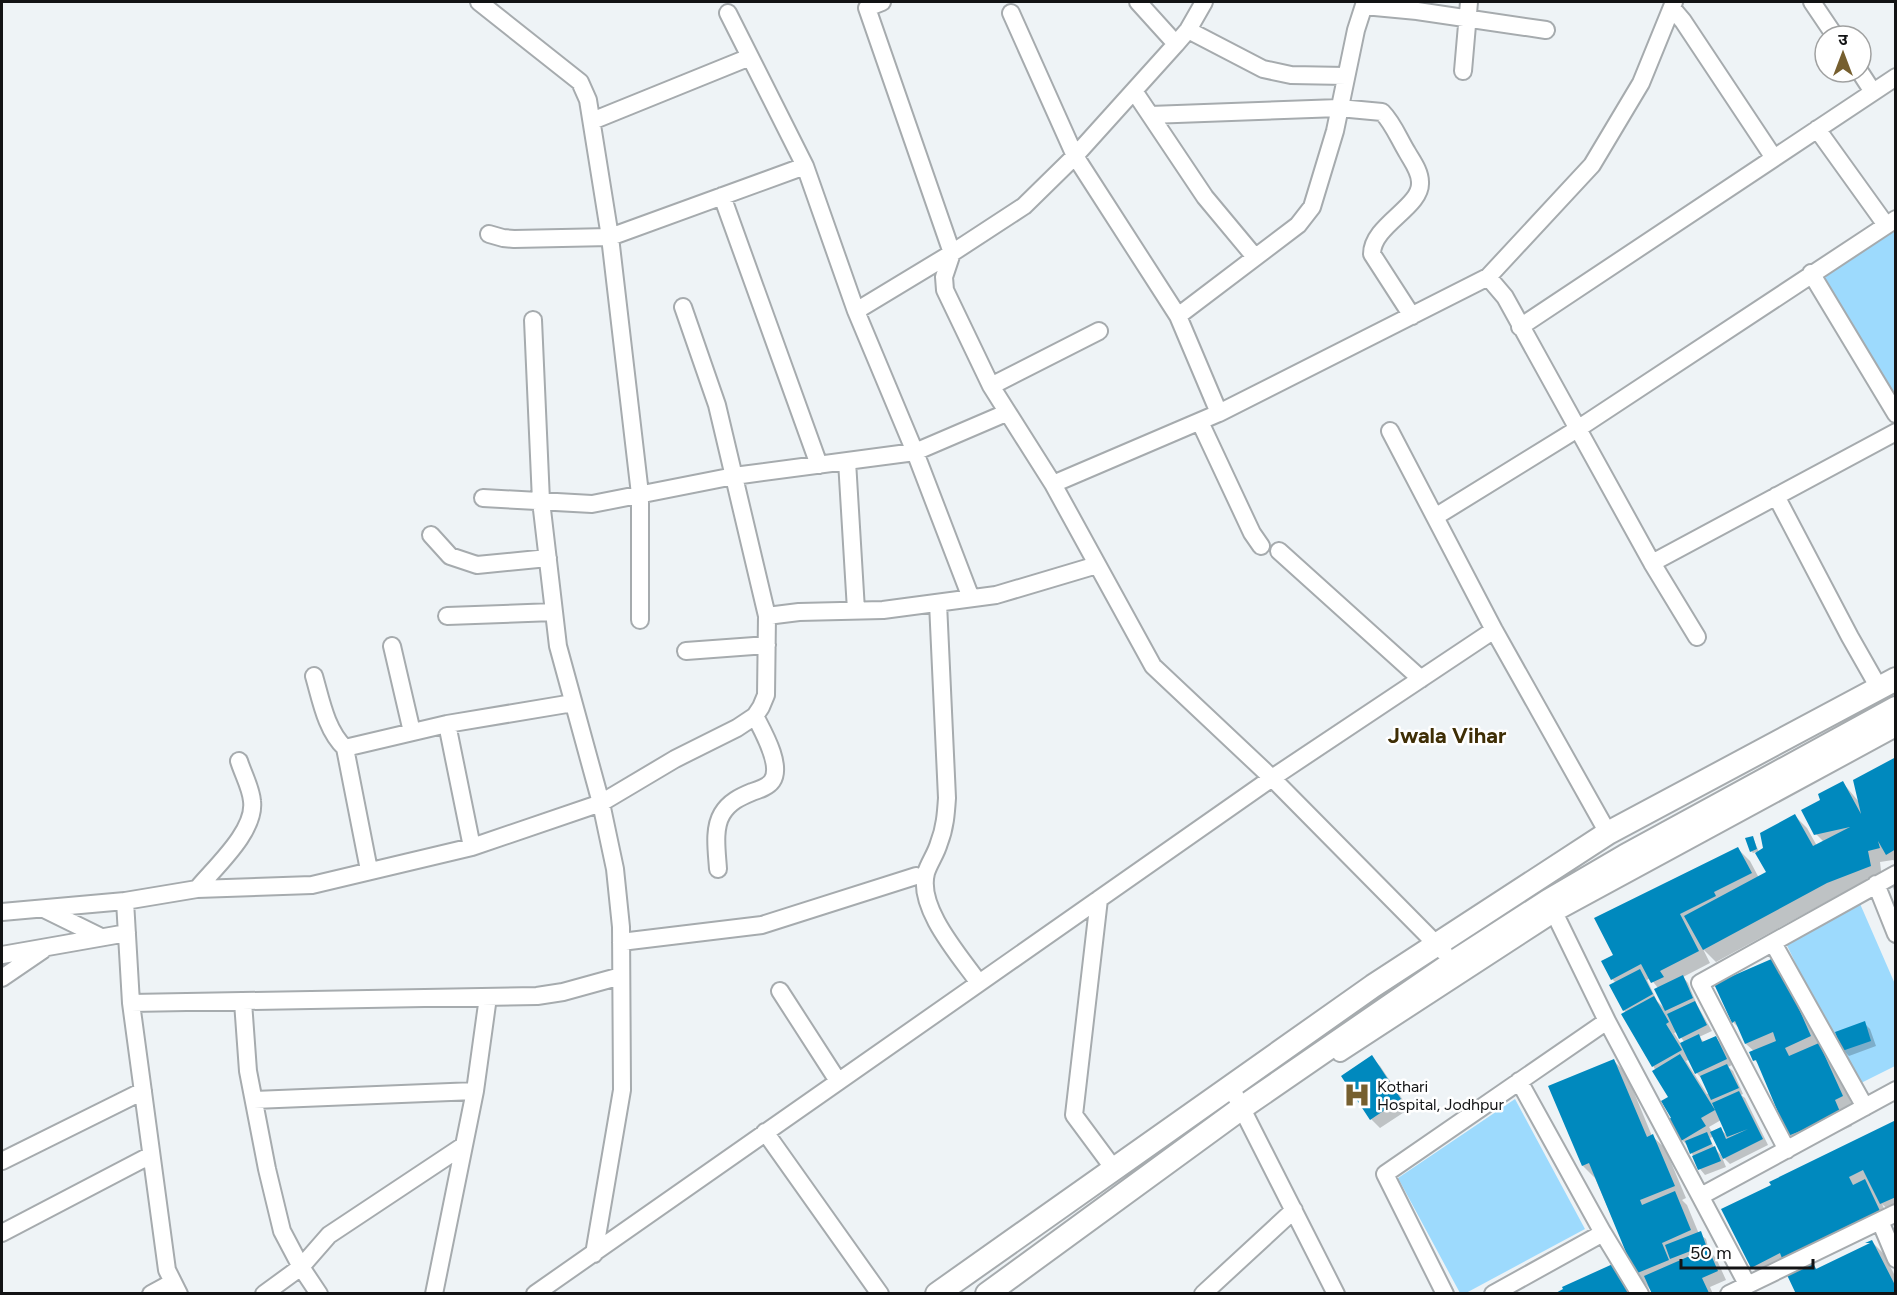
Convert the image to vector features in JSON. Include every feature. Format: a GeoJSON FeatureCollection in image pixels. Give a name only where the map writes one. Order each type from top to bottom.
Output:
{"type":"FeatureCollection","features":[{"type":"Feature","properties":{"kind":"main road"},"geometry":{"type":"LineString","coordinates":[[937,1293],[1373,986],[1608,834],[1887,683]]}},
{"type":"Feature","properties":{"kind":"main road"},"geometry":{"type":"LineString","coordinates":[[987,1293],[1452,963],[1551,907],[1625,856],[1896,708]]}},
{"type":"Feature","properties":{"kind":"street"},"geometry":{"type":"LineString","coordinates":[[479,2],[580,82],[588,100],[610,237],[640,494],[640,620]]}},
{"type":"Feature","properties":{"kind":"street"},"geometry":{"type":"LineString","coordinates":[[1138,2],[1176,44]]}},
{"type":"Feature","properties":{"kind":"street"},"geometry":{"type":"LineString","coordinates":[[856,311],[1024,206],[1075,156],[1176,44],[1188,30],[1204,2]]}},
{"type":"Feature","properties":{"kind":"street"},"geometry":{"type":"LineString","coordinates":[[1463,71],[1469,2]]}},
{"type":"Feature","properties":{"kind":"street"},"geometry":{"type":"LineString","coordinates":[[1812,2],[1827,24]]}},
{"type":"Feature","properties":{"kind":"street"},"geometry":{"type":"LineString","coordinates":[[871,4],[952,253],[944,277],[945,290],[1006,413],[1053,484],[1158,672],[1272,778],[1438,945],[1452,963]]}},
{"type":"Feature","properties":{"kind":"street"},"geometry":{"type":"LineString","coordinates":[[1178,316],[1298,225],[1312,207],[1335,130],[1346,76],[1365,4],[1546,30]]}},
{"type":"Feature","properties":{"kind":"street"},"geometry":{"type":"LineString","coordinates":[[1676,11],[1774,158]]}},
{"type":"Feature","properties":{"kind":"street"},"geometry":{"type":"LineString","coordinates":[[1053,484],[1200,422],[1412,316],[1497,287],[1592,165],[1641,83],[1676,11]]}},
{"type":"Feature","properties":{"kind":"street"},"geometry":{"type":"LineString","coordinates":[[728,13],[805,166],[856,311],[915,452],[971,598]]}},
{"type":"Feature","properties":{"kind":"street"},"geometry":{"type":"LineString","coordinates":[[1011,13],[1075,156],[1178,316],[1219,413]]}},
{"type":"Feature","properties":{"kind":"street"},"geometry":{"type":"LineString","coordinates":[[1188,30],[1275,73],[1346,76]]}},
{"type":"Feature","properties":{"kind":"street"},"geometry":{"type":"LineString","coordinates":[[592,121],[750,57]]}},
{"type":"Feature","properties":{"kind":"street"},"geometry":{"type":"LineString","coordinates":[[1520,327],[1896,77]]}},
{"type":"Feature","properties":{"kind":"street"},"geometry":{"type":"LineString","coordinates":[[1868,84],[1873,92]]}},
{"type":"Feature","properties":{"kind":"street"},"geometry":{"type":"LineString","coordinates":[[1134,91],[1205,197],[1255,257]]}},
{"type":"Feature","properties":{"kind":"street"},"geometry":{"type":"LineString","coordinates":[[1150,115],[1340,108],[1382,112],[1412,160],[1421,185],[1416,195],[1375,240],[1372,254],[1412,316]]}},
{"type":"Feature","properties":{"kind":"street"},"geometry":{"type":"LineString","coordinates":[[1435,517],[1579,428],[1891,222],[1817,129]]}},
{"type":"Feature","properties":{"kind":"street"},"geometry":{"type":"LineString","coordinates":[[489,234],[514,239],[610,237],[805,166]]}},
{"type":"Feature","properties":{"kind":"street"},"geometry":{"type":"LineString","coordinates":[[722,196],[819,465]]}},
{"type":"Feature","properties":{"kind":"street"},"geometry":{"type":"LineString","coordinates":[[1812,273],[1896,414]]}},
{"type":"Feature","properties":{"kind":"street"},"geometry":{"type":"LineString","coordinates":[[1497,287],[1579,428],[1652,563],[1697,637]]}},
{"type":"Feature","properties":{"kind":"street"},"geometry":{"type":"LineString","coordinates":[[2,912],[125,901],[197,889],[312,885],[472,847],[601,803],[675,759],[738,728],[755,716],[766,695],[767,616],[717,405],[683,307]]}},
{"type":"Feature","properties":{"kind":"street"},"geometry":{"type":"LineString","coordinates":[[533,320],[541,501],[558,646],[601,803],[615,869],[621,942],[622,1090],[594,1254]]}},
{"type":"Feature","properties":{"kind":"street"},"geometry":{"type":"LineString","coordinates":[[991,386],[1099,331]]}},
{"type":"Feature","properties":{"kind":"street"},"geometry":{"type":"LineString","coordinates":[[483,498],[592,504],[734,476],[915,452],[1006,413]]}},
{"type":"Feature","properties":{"kind":"street"},"geometry":{"type":"LineString","coordinates":[[1200,422],[1252,533],[1261,546]]}},
{"type":"Feature","properties":{"kind":"street"},"geometry":{"type":"LineString","coordinates":[[1390,431],[1494,630],[1608,834]]}},
{"type":"Feature","properties":{"kind":"street"},"geometry":{"type":"LineString","coordinates":[[1652,563],[1896,432]]}},
{"type":"Feature","properties":{"kind":"street"},"geometry":{"type":"LineString","coordinates":[[847,461],[856,610]]}},
{"type":"Feature","properties":{"kind":"street"},"geometry":{"type":"LineString","coordinates":[[1776,496],[1850,637],[1887,683]]}},
{"type":"Feature","properties":{"kind":"street"},"geometry":{"type":"LineString","coordinates":[[431,535],[450,556],[477,565],[548,558]]}},
{"type":"Feature","properties":{"kind":"street"},"geometry":{"type":"LineString","coordinates":[[1279,551],[1421,679]]}},
{"type":"Feature","properties":{"kind":"street"},"geometry":{"type":"LineString","coordinates":[[767,616],[799,612],[883,610],[996,595],[1097,565]]}},
{"type":"Feature","properties":{"kind":"street"},"geometry":{"type":"LineString","coordinates":[[621,942],[762,925],[920,881],[939,845],[945,824],[947,798],[938,603]]}},
{"type":"Feature","properties":{"kind":"street"},"geometry":{"type":"LineString","coordinates":[[447,616],[554,612]]}},
{"type":"Feature","properties":{"kind":"street"},"geometry":{"type":"LineString","coordinates":[[535,1293],[594,1254],[1272,778],[1494,630]]}},
{"type":"Feature","properties":{"kind":"street"},"geometry":{"type":"LineString","coordinates":[[686,651],[767,645]]}},
{"type":"Feature","properties":{"kind":"street"},"geometry":{"type":"LineString","coordinates":[[392,646],[412,732]]}},
{"type":"Feature","properties":{"kind":"street"},"geometry":{"type":"LineString","coordinates":[[314,676],[330,727],[334,736],[345,748],[369,870]]}},
{"type":"Feature","properties":{"kind":"street"},"geometry":{"type":"LineString","coordinates":[[345,748],[447,724],[573,703]]}},
{"type":"Feature","properties":{"kind":"street"},"geometry":{"type":"LineString","coordinates":[[718,869],[717,836],[721,814],[738,798],[772,782],[775,771],[774,758],[755,716]]}},
{"type":"Feature","properties":{"kind":"street"},"geometry":{"type":"LineString","coordinates":[[447,724],[472,847]]}},
{"type":"Feature","properties":{"kind":"street"},"geometry":{"type":"LineString","coordinates":[[1244,1111],[1551,907],[1896,728]]}},
{"type":"Feature","properties":{"kind":"street"},"geometry":{"type":"LineString","coordinates":[[197,889],[248,827],[252,815],[252,800],[239,761]]}},
{"type":"Feature","properties":{"kind":"street"},"geometry":{"type":"LineString","coordinates":[[1787,1150],[1700,983],[1896,874]]}},
{"type":"Feature","properties":{"kind":"street"},"geometry":{"type":"LineString","coordinates":[[920,881],[928,906],[979,983]]}},
{"type":"Feature","properties":{"kind":"street"},"geometry":{"type":"LineString","coordinates":[[1876,884],[1896,934]]}},
{"type":"Feature","properties":{"kind":"street"},"geometry":{"type":"LineString","coordinates":[[1099,899],[1074,1115],[1114,1169]]}},
{"type":"Feature","properties":{"kind":"street"},"geometry":{"type":"LineString","coordinates":[[125,901],[131,1003],[151,1155],[167,1270],[176,1288],[151,1293]]}},
{"type":"Feature","properties":{"kind":"street"},"geometry":{"type":"LineString","coordinates":[[1551,907],[1607,1021],[1747,1284]]}},
{"type":"Feature","properties":{"kind":"street"},"geometry":{"type":"LineString","coordinates":[[44,909],[101,937]]}},
{"type":"Feature","properties":{"kind":"street"},"geometry":{"type":"LineString","coordinates":[[2,956],[127,933]]}},
{"type":"Feature","properties":{"kind":"street"},"geometry":{"type":"LineString","coordinates":[[1773,943],[1864,1107]]}},
{"type":"Feature","properties":{"kind":"street"},"geometry":{"type":"LineString","coordinates":[[2,978],[49,946]]}},
{"type":"Feature","properties":{"kind":"street"},"geometry":{"type":"LineString","coordinates":[[131,1003],[537,996],[563,992],[621,976]]}},
{"type":"Feature","properties":{"kind":"street"},"geometry":{"type":"LineString","coordinates":[[780,991],[838,1082]]}},
{"type":"Feature","properties":{"kind":"street"},"geometry":{"type":"LineString","coordinates":[[434,1293],[475,1091],[488,997]]}},
{"type":"Feature","properties":{"kind":"street"},"geometry":{"type":"LineString","coordinates":[[243,1002],[249,1071],[267,1169],[282,1231],[301,1267],[319,1293]]}},
{"type":"Feature","properties":{"kind":"street"},"geometry":{"type":"LineString","coordinates":[[1445,1293],[1384,1173],[1607,1021]]}},
{"type":"Feature","properties":{"kind":"street"},"geometry":{"type":"LineString","coordinates":[[1519,1081],[1603,1233],[1640,1293]]}},
{"type":"Feature","properties":{"kind":"street"},"geometry":{"type":"LineString","coordinates":[[1231,1087],[1336,1293]]}},
{"type":"Feature","properties":{"kind":"street"},"geometry":{"type":"LineString","coordinates":[[1701,1196],[1896,1090]]}},
{"type":"Feature","properties":{"kind":"street"},"geometry":{"type":"LineString","coordinates":[[2,1161],[143,1091]]}},
{"type":"Feature","properties":{"kind":"street"},"geometry":{"type":"LineString","coordinates":[[254,1100],[475,1091]]}},
{"type":"Feature","properties":{"kind":"street"},"geometry":{"type":"LineString","coordinates":[[765,1132],[880,1293]]}},
{"type":"Feature","properties":{"kind":"street"},"geometry":{"type":"LineString","coordinates":[[264,1293],[301,1267],[328,1235],[463,1146]]}},
{"type":"Feature","properties":{"kind":"street"},"geometry":{"type":"LineString","coordinates":[[2,1233],[151,1155]]}},
{"type":"Feature","properties":{"kind":"street"},"geometry":{"type":"LineString","coordinates":[[1203,1293],[1294,1210]]}},
{"type":"Feature","properties":{"kind":"street"},"geometry":{"type":"LineString","coordinates":[[1729,1293],[1896,1213]]}},
{"type":"Feature","properties":{"kind":"street"},"geometry":{"type":"LineString","coordinates":[[1880,1221],[1896,1259]]}},
{"type":"Feature","properties":{"kind":"street"},"geometry":{"type":"LineString","coordinates":[[1492,1293],[1603,1233]]}},
{"type":"Feature","properties":{"kind":"shaded area"},"geometry":{"type":"Polygon","coordinates":[[[1895,218],[1895,414],[1811,273],[1895,218]]]}},
{"type":"Feature","properties":{"kind":"shaded area"},"geometry":{"type":"Polygon","coordinates":[[[1854,890],[1895,984],[1895,1066],[1855,1086],[1779,929],[1854,890]]]}},
{"type":"Feature","properties":{"kind":"shaded area"},"geometry":{"type":"Polygon","coordinates":[[[1515,1099],[1585,1229],[1466,1293],[1460,1293],[1398,1178],[1515,1099]]]}},
{"type":"Feature","properties":{"kind":"building"},"geometry":{"type":"Polygon","coordinates":[[[1896,757],[1896,849],[1886,855],[1878,841],[1880,848],[1868,851],[1871,866],[1827,883],[1703,950],[1684,916],[1766,872],[1755,853],[1763,848],[1760,833],[1795,814],[1813,846],[1850,827],[1814,835],[1801,810],[1820,800],[1818,794],[1843,781],[1861,814],[1853,780],[1896,757]]]}},
{"type":"Feature","properties":{"kind":"building"},"geometry":{"type":"Polygon","coordinates":[[[1753,836],[1757,849],[1750,852],[1745,838],[1753,836]]]}},
{"type":"Feature","properties":{"kind":"building"},"geometry":{"type":"Polygon","coordinates":[[[1738,847],[1752,873],[1714,892],[1716,896],[1680,914],[1699,951],[1660,971],[1664,977],[1651,983],[1641,964],[1611,980],[1601,961],[1613,955],[1594,918],[1738,847]]]}},
{"type":"Feature","properties":{"kind":"building"},"geometry":{"type":"Polygon","coordinates":[[[1776,957],[1811,1036],[1785,1048],[1789,1056],[1819,1043],[1843,1096],[1835,1100],[1841,1114],[1788,1136],[1756,1060],[1753,1061],[1749,1052],[1776,1041],[1773,1032],[1745,1044],[1735,1021],[1732,1023],[1714,984],[1776,957]]]}},
{"type":"Feature","properties":{"kind":"building"},"geometry":{"type":"Polygon","coordinates":[[[1640,969],[1653,994],[1623,1011],[1609,985],[1640,969]]]}},
{"type":"Feature","properties":{"kind":"building"},"geometry":{"type":"Polygon","coordinates":[[[1683,975],[1693,998],[1665,1011],[1654,989],[1683,975]]]}},
{"type":"Feature","properties":{"kind":"building"},"geometry":{"type":"Polygon","coordinates":[[[1654,996],[1669,1022],[1666,1024],[1682,1050],[1652,1067],[1621,1014],[1654,996]]]}},
{"type":"Feature","properties":{"kind":"building"},"geometry":{"type":"Polygon","coordinates":[[[1695,1001],[1707,1025],[1679,1039],[1667,1014],[1695,1001]]]}},
{"type":"Feature","properties":{"kind":"building"},"geometry":{"type":"Polygon","coordinates":[[[1865,1021],[1871,1041],[1842,1051],[1835,1032],[1865,1021]]]}},
{"type":"Feature","properties":{"kind":"building"},"geometry":{"type":"Polygon","coordinates":[[[1699,1034],[1702,1042],[1716,1036],[1727,1059],[1695,1074],[1680,1043],[1699,1034]]]}},
{"type":"Feature","properties":{"kind":"building"},"geometry":{"type":"Polygon","coordinates":[[[1680,1054],[1715,1110],[1701,1118],[1706,1126],[1681,1141],[1661,1101],[1668,1097],[1652,1071],[1680,1054]]]}},
{"type":"Feature","properties":{"kind":"building"},"geometry":{"type":"Polygon","coordinates":[[[1372,1055],[1401,1099],[1370,1120],[1341,1076],[1372,1055]]]}},
{"type":"Feature","properties":{"kind":"building"},"geometry":{"type":"Polygon","coordinates":[[[1614,1059],[1647,1137],[1653,1134],[1675,1186],[1640,1200],[1642,1205],[1675,1191],[1691,1230],[1662,1243],[1669,1260],[1635,1274],[1589,1163],[1582,1166],[1548,1086],[1614,1059]]]}},
{"type":"Feature","properties":{"kind":"building"},"geometry":{"type":"Polygon","coordinates":[[[1727,1064],[1739,1088],[1711,1100],[1700,1076],[1727,1064]]]}},
{"type":"Feature","properties":{"kind":"building"},"geometry":{"type":"Polygon","coordinates":[[[1739,1091],[1763,1139],[1723,1159],[1710,1132],[1721,1127],[1726,1139],[1748,1129],[1727,1137],[1712,1103],[1739,1091]]]}},
{"type":"Feature","properties":{"kind":"building"},"geometry":{"type":"Polygon","coordinates":[[[1896,1120],[1896,1197],[1880,1204],[1863,1170],[1849,1177],[1853,1185],[1865,1179],[1880,1211],[1783,1261],[1780,1253],[1751,1268],[1721,1209],[1771,1185],[1769,1182],[1896,1120]]]}},
{"type":"Feature","properties":{"kind":"building"},"geometry":{"type":"Polygon","coordinates":[[[1707,1132],[1712,1144],[1690,1154],[1685,1141],[1707,1132]]]}},
{"type":"Feature","properties":{"kind":"building"},"geometry":{"type":"Polygon","coordinates":[[[1715,1146],[1721,1161],[1698,1170],[1692,1156],[1715,1146]]]}},
{"type":"Feature","properties":{"kind":"building"},"geometry":{"type":"Polygon","coordinates":[[[1701,1231],[1706,1245],[1670,1259],[1665,1245],[1701,1231]]]}},
{"type":"Feature","properties":{"kind":"building"},"geometry":{"type":"Polygon","coordinates":[[[1872,1240],[1896,1287],[1896,1294],[1796,1294],[1787,1275],[1813,1263],[1816,1269],[1872,1240]]]}},
{"type":"Feature","properties":{"kind":"building"},"geometry":{"type":"Polygon","coordinates":[[[1708,1248],[1718,1271],[1702,1278],[1709,1293],[1652,1294],[1644,1276],[1708,1248]]]}},
{"type":"Feature","properties":{"kind":"building"},"geometry":{"type":"Polygon","coordinates":[[[1615,1263],[1629,1294],[1554,1294],[1563,1289],[1562,1287],[1615,1263]]]}},
{"type":"Feature","properties":{"kind":"place","name":"Kothari Hospital, Jodhpur"},"geometry":{"type":"Point","coordinates":[1357,1095]}},
{"type":"Feature","properties":{"kind":"district","name":"Jwala Vihar"},"geometry":{"type":"Point","coordinates":[1447,735]}}]}
